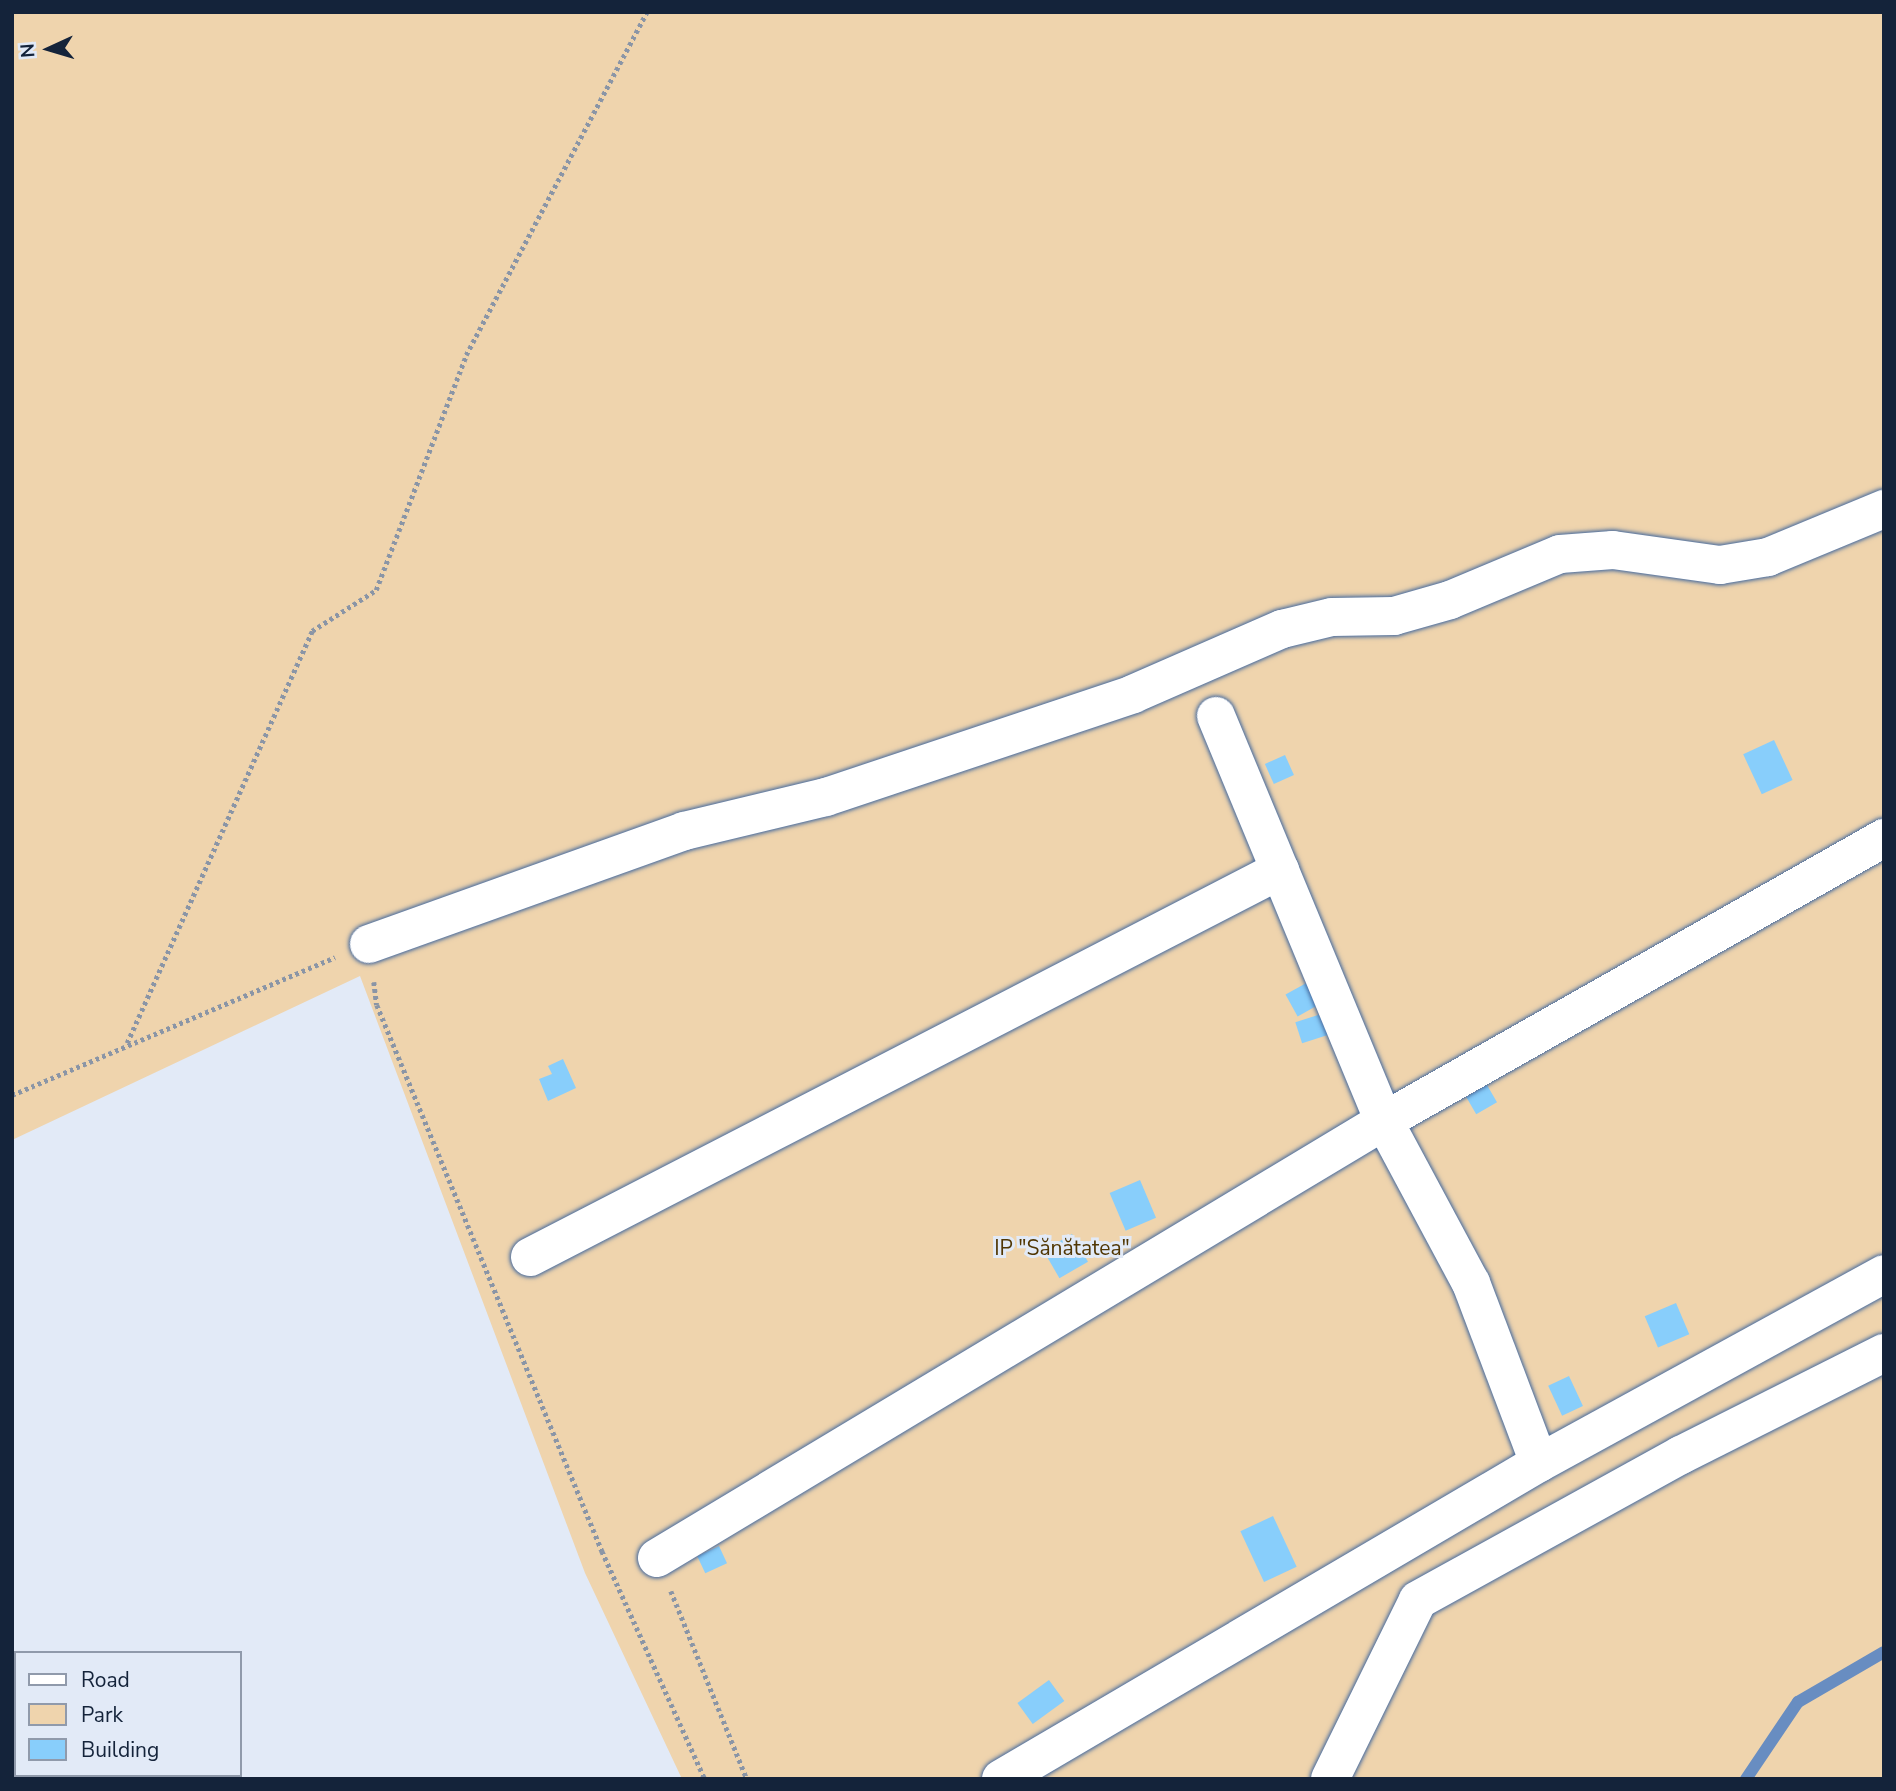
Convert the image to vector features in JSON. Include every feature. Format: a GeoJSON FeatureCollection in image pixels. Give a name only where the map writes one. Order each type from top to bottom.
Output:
{"type":"FeatureCollection","features":[{"type":"Feature","properties":{"kind":"street"},"geometry":{"type":"LineString","coordinates":[[369,944],[684,831],[826,797],[1133,694],[1282,629],[1332,617],[1394,616],[1450,600],[1560,554],[1614,550],[1720,565],[1768,557],[1884,509]]}},
{"type":"Feature","properties":{"kind":"street"},"geometry":{"type":"LineString","coordinates":[[1216,716],[1384,1121],[1471,1283],[1539,1463]]}},
{"type":"Feature","properties":{"kind":"street"},"geometry":{"type":"LineString","coordinates":[[657,1558],[1384,1121],[1884,838]]}},
{"type":"Feature","properties":{"kind":"street"},"geometry":{"type":"LineString","coordinates":[[530,1257],[1280,870]]}},
{"type":"Feature","properties":{"kind":"street"},"geometry":{"type":"LineString","coordinates":[[1002,1779],[1539,1463],[1884,1274]]}},
{"type":"Feature","properties":{"kind":"street"},"geometry":{"type":"LineString","coordinates":[[1330,1779],[1418,1600],[1681,1455],[1884,1353]]}},
{"type":"Feature","properties":{"kind":"path"},"geometry":{"type":"LineString","coordinates":[[126,1044],[312,631],[376,590],[466,355],[647,12]]}},
{"type":"Feature","properties":{"kind":"path"},"geometry":{"type":"LineString","coordinates":[[12,1095],[126,1044],[369,944],[377,1005],[602,1551],[705,1779]]}},
{"type":"Feature","properties":{"kind":"path"},"geometry":{"type":"LineString","coordinates":[[657,1558],[747,1779]]}},
{"type":"Feature","properties":{"kind":"green space","name":"IP \"Sănătatea\""},"geometry":{"type":"Polygon","coordinates":[[[12,12],[1884,12],[1884,1779],[682,1779],[585,1573],[360,976],[12,1140],[12,12]]]}},
{"type":"Feature","properties":{"kind":"building"},"geometry":{"type":"Polygon","coordinates":[[[1774,740],[1793,780],[1762,794],[1743,754],[1774,740]]]}},
{"type":"Feature","properties":{"kind":"building"},"geometry":{"type":"Polygon","coordinates":[[[1285,755],[1294,775],[1274,784],[1265,764],[1285,755]]]}},
{"type":"Feature","properties":{"kind":"building"},"geometry":{"type":"Polygon","coordinates":[[[1310,981],[1322,1003],[1298,1016],[1286,995],[1310,981]]]}},
{"type":"Feature","properties":{"kind":"building"},"geometry":{"type":"Polygon","coordinates":[[[1321,1014],[1328,1035],[1302,1043],[1295,1022],[1321,1014]]]}},
{"type":"Feature","properties":{"kind":"building"},"geometry":{"type":"Polygon","coordinates":[[[563,1059],[576,1088],[548,1101],[539,1079],[552,1074],[548,1066],[563,1059]]]}},
{"type":"Feature","properties":{"kind":"building"},"geometry":{"type":"Polygon","coordinates":[[[1487,1085],[1497,1102],[1476,1114],[1466,1097],[1487,1085]]]}},
{"type":"Feature","properties":{"kind":"building"},"geometry":{"type":"Polygon","coordinates":[[[1140,1180],[1156,1218],[1126,1231],[1110,1193],[1140,1180]]]}},
{"type":"Feature","properties":{"kind":"building"},"geometry":{"type":"Polygon","coordinates":[[[1072,1234],[1088,1262],[1059,1278],[1043,1250],[1072,1234]]]}},
{"type":"Feature","properties":{"kind":"building"},"geometry":{"type":"Polygon","coordinates":[[[1676,1303],[1689,1334],[1658,1348],[1645,1316],[1676,1303]]]}},
{"type":"Feature","properties":{"kind":"building"},"geometry":{"type":"Polygon","coordinates":[[[1569,1376],[1583,1406],[1562,1416],[1548,1386],[1569,1376]]]}},
{"type":"Feature","properties":{"kind":"building"},"geometry":{"type":"Polygon","coordinates":[[[1273,1516],[1297,1567],[1264,1582],[1240,1531],[1273,1516]]]}},
{"type":"Feature","properties":{"kind":"building"},"geometry":{"type":"Polygon","coordinates":[[[719,1546],[727,1563],[705,1573],[697,1556],[719,1546]]]}},
{"type":"Feature","properties":{"kind":"building"},"geometry":{"type":"Polygon","coordinates":[[[1049,1680],[1064,1701],[1033,1724],[1017,1703],[1049,1680]]]}},
{"type":"Feature","properties":{"kind":"waterway"},"geometry":{"type":"LineString","coordinates":[[1746,1779],[1798,1702],[1884,1652]]}}]}
